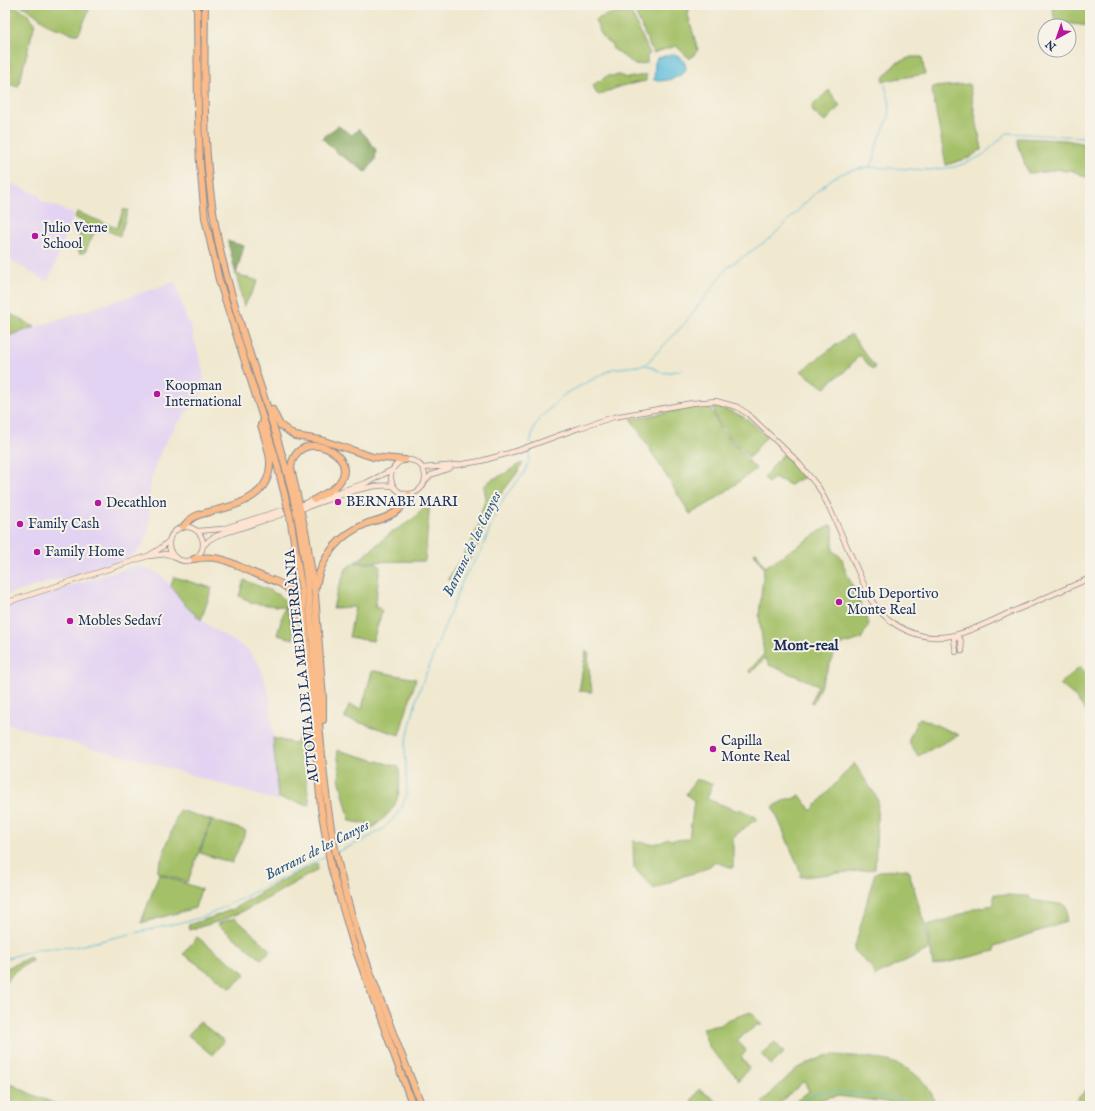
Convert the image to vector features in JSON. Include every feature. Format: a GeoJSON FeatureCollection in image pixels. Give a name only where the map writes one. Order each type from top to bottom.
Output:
{"type":"FeatureCollection","features":[{"type":"Feature","properties":{"kind":"highway","name":"AUTOVIA DE LA MEDITERRÀNIA"},"geometry":{"type":"LineString","coordinates":[[197,5],[198,121],[205,218],[219,280],[281,454],[296,513],[309,590],[321,741],[332,834],[338,864],[360,943],[422,1106]]}},
{"type":"Feature","properties":{"kind":"highway","name":"AUTOVIA DE LA MEDITERRÀNIA"},"geometry":{"type":"LineString","coordinates":[[205,5],[205,108],[207,161],[210,189],[224,267],[290,516],[301,585],[316,767],[331,867],[353,943],[413,1106]]}},
{"type":"Feature","properties":{"kind":"highway"},"geometry":{"type":"LineString","coordinates":[[183,527],[192,517],[235,506],[248,500],[258,492],[265,482],[269,470],[269,454],[250,389],[253,373],[262,380],[276,420],[284,430],[289,433],[302,438],[330,443],[373,457],[405,460]]}},
{"type":"Feature","properties":{"kind":"highway"},"geometry":{"type":"LineString","coordinates":[[314,500],[334,489],[344,474],[343,463],[335,453],[329,449],[315,445],[309,446],[299,452],[292,463],[291,468],[306,535],[315,594],[323,699],[324,730],[321,741]]}},
{"type":"Feature","properties":{"kind":"highway"},"geometry":{"type":"LineString","coordinates":[[315,594],[319,572],[326,557],[340,539],[356,529],[398,511],[409,494]]}},
{"type":"Feature","properties":{"kind":"highway"},"geometry":{"type":"LineString","coordinates":[[194,559],[207,557],[225,560],[281,584],[292,593],[300,616],[302,628],[306,636]]}},
{"type":"Feature","properties":{"kind":"main road"},"geometry":{"type":"LineString","coordinates":[[423,468],[457,465],[493,458],[594,423],[625,414],[701,401],[716,401],[737,407],[757,421],[800,464],[819,488],[830,509],[867,593],[875,606],[897,627],[917,635],[941,637],[956,635],[1090,578]]}},
{"type":"Feature","properties":{"kind":"main road"},"geometry":{"type":"LineString","coordinates":[[425,481],[426,476],[423,468],[415,461],[405,460],[395,465],[390,475],[393,486],[400,493],[409,494],[420,490],[425,481],[431,475],[457,465]]}},
{"type":"Feature","properties":{"kind":"main road"},"geometry":{"type":"LineString","coordinates":[[392,470],[366,483],[314,500],[303,506],[367,487],[383,485],[393,486]]}},
{"type":"Feature","properties":{"kind":"main road"},"geometry":{"type":"LineString","coordinates":[[198,531],[226,528],[283,512],[216,536],[203,546]]}},
{"type":"Feature","properties":{"kind":"main road"},"geometry":{"type":"LineString","coordinates":[[7,602],[148,556],[167,554],[186,561],[194,559],[202,551],[203,546],[201,535],[198,531],[188,526],[175,530],[169,540],[161,548],[148,556]]}},
{"type":"Feature","properties":{"kind":"main road"},"geometry":{"type":"LineString","coordinates":[[169,540],[169,546],[173,556]]}},
{"type":"Feature","properties":{"kind":"main road"},"geometry":{"type":"LineString","coordinates":[[956,635],[961,641],[962,651]]}},
{"type":"Feature","properties":{"kind":"main road"},"geometry":{"type":"LineString","coordinates":[[956,635],[954,639],[956,652]]}},
{"type":"Feature","properties":{"kind":"shaded area","name":"Julio Verne School"},"geometry":{"type":"Polygon","coordinates":[[[5,181],[40,195],[40,200],[74,214],[49,280],[46,281],[5,257],[5,181]]]}},
{"type":"Feature","properties":{"kind":"shaded area"},"geometry":{"type":"Polygon","coordinates":[[[175,282],[187,321],[190,325],[203,370],[204,387],[201,397],[183,416],[169,436],[154,469],[150,486],[149,528],[143,544],[128,558],[5,595],[5,337],[175,282]]]}},
{"type":"Feature","properties":{"kind":"shaded area"},"geometry":{"type":"Polygon","coordinates":[[[134,566],[151,570],[162,576],[194,614],[215,630],[246,648],[259,664],[270,698],[278,801],[138,759],[98,750],[5,723],[5,607],[134,566]]]}},
{"type":"Feature","properties":{"kind":"green space"},"geometry":{"type":"Polygon","coordinates":[[[5,5],[14,6],[22,10],[35,23],[18,87],[5,83],[5,5]]]}},
{"type":"Feature","properties":{"kind":"green space"},"geometry":{"type":"Polygon","coordinates":[[[19,5],[91,5],[80,31],[78,34],[74,34],[50,26],[28,9],[19,5]]]}},
{"type":"Feature","properties":{"kind":"green space"},"geometry":{"type":"Polygon","coordinates":[[[654,5],[690,5],[688,15],[698,50],[690,59],[676,46],[653,53],[635,12],[654,5]]]}},
{"type":"Feature","properties":{"kind":"green space"},"geometry":{"type":"Polygon","coordinates":[[[1052,5],[1090,5],[1090,26],[1077,25],[1077,18],[1054,18],[1052,5]]]}},
{"type":"Feature","properties":{"kind":"green space"},"geometry":{"type":"Polygon","coordinates":[[[631,12],[650,54],[647,55],[647,63],[635,65],[612,48],[613,46],[602,37],[595,20],[609,14],[631,12]]]}},
{"type":"Feature","properties":{"kind":"green space"},"geometry":{"type":"Polygon","coordinates":[[[911,57],[922,57],[925,74],[883,81],[882,79],[896,63],[911,57]]]}},
{"type":"Feature","properties":{"kind":"green space"},"geometry":{"type":"Polygon","coordinates":[[[646,74],[646,81],[621,86],[599,95],[596,93],[593,85],[607,76],[619,75],[627,78],[646,74]]]}},
{"type":"Feature","properties":{"kind":"green space"},"geometry":{"type":"Polygon","coordinates":[[[969,84],[982,149],[969,158],[946,165],[932,91],[933,87],[969,84]]]}},
{"type":"Feature","properties":{"kind":"green space"},"geometry":{"type":"Polygon","coordinates":[[[829,90],[840,106],[825,122],[813,112],[812,106],[829,90]]]}},
{"type":"Feature","properties":{"kind":"green space"},"geometry":{"type":"Polygon","coordinates":[[[338,126],[352,135],[358,129],[365,135],[376,150],[375,160],[366,172],[336,152],[322,138],[338,126]]]}},
{"type":"Feature","properties":{"kind":"green space"},"geometry":{"type":"Polygon","coordinates":[[[1018,138],[1066,140],[1090,145],[1090,179],[1071,170],[1065,171],[1057,169],[1046,172],[1028,173],[1018,144],[1018,138]]]}},
{"type":"Feature","properties":{"kind":"green space"},"geometry":{"type":"Polygon","coordinates":[[[123,210],[128,210],[120,236],[106,230],[104,227],[101,232],[94,233],[85,252],[79,253],[79,236],[86,222],[75,218],[77,212],[117,228],[123,210]]]}},
{"type":"Feature","properties":{"kind":"green space"},"geometry":{"type":"Polygon","coordinates":[[[227,241],[244,246],[236,274],[228,242],[227,241]]]}},
{"type":"Feature","properties":{"kind":"green space"},"geometry":{"type":"Polygon","coordinates":[[[236,274],[258,281],[244,307],[236,274]]]}},
{"type":"Feature","properties":{"kind":"green space"},"geometry":{"type":"Polygon","coordinates":[[[5,311],[35,327],[5,337],[5,311]]]}},
{"type":"Feature","properties":{"kind":"green space"},"geometry":{"type":"Polygon","coordinates":[[[851,334],[875,367],[873,370],[860,355],[843,373],[832,380],[826,388],[801,371],[851,334]]]}},
{"type":"Feature","properties":{"kind":"green space"},"geometry":{"type":"Polygon","coordinates":[[[709,406],[721,430],[756,469],[713,501],[690,514],[631,419],[689,408],[709,406]]]}},
{"type":"Feature","properties":{"kind":"green space"},"geometry":{"type":"Polygon","coordinates":[[[714,407],[722,408],[743,417],[767,436],[749,458],[733,441],[717,420],[714,407]]]}},
{"type":"Feature","properties":{"kind":"green space"},"geometry":{"type":"Polygon","coordinates":[[[784,453],[805,477],[790,485],[774,478],[768,483],[764,477],[784,453]]]}},
{"type":"Feature","properties":{"kind":"green space"},"geometry":{"type":"Polygon","coordinates":[[[523,463],[498,498],[476,549],[464,569],[452,582],[448,579],[470,545],[479,526],[480,516],[486,498],[484,487],[488,482],[523,463]]]}},
{"type":"Feature","properties":{"kind":"green space"},"geometry":{"type":"Polygon","coordinates":[[[430,499],[425,561],[355,562],[387,536],[415,517],[424,507],[427,500],[430,499]]]}},
{"type":"Feature","properties":{"kind":"green space"},"geometry":{"type":"Polygon","coordinates":[[[830,525],[833,527],[833,551],[842,558],[844,567],[869,624],[861,639],[838,646],[813,703],[811,702],[818,685],[769,665],[765,658],[751,673],[749,671],[764,654],[759,615],[764,568],[754,553],[756,552],[765,567],[830,525]]]}},
{"type":"Feature","properties":{"kind":"green space"},"geometry":{"type":"Polygon","coordinates":[[[353,563],[376,563],[380,566],[375,607],[382,611],[373,641],[349,637],[355,607],[333,608],[337,592],[346,569],[353,563]]]}},
{"type":"Feature","properties":{"kind":"green space"},"geometry":{"type":"Polygon","coordinates":[[[174,577],[212,588],[201,620],[186,606],[171,586],[174,577]]]}},
{"type":"Feature","properties":{"kind":"green space"},"geometry":{"type":"Polygon","coordinates":[[[244,580],[273,592],[287,603],[286,607],[290,618],[294,639],[277,635],[285,607],[250,603],[250,601],[239,596],[244,580]]]}},
{"type":"Feature","properties":{"kind":"green space"},"geometry":{"type":"Polygon","coordinates":[[[586,651],[589,654],[588,661],[592,692],[579,691],[586,651]]]}},
{"type":"Feature","properties":{"kind":"green space"},"geometry":{"type":"Polygon","coordinates":[[[1080,667],[1090,678],[1090,716],[1073,695],[1060,684],[1080,667]]]}},
{"type":"Feature","properties":{"kind":"green space"},"geometry":{"type":"Polygon","coordinates":[[[372,671],[416,679],[399,735],[345,718],[349,705],[362,708],[372,671]]]}},
{"type":"Feature","properties":{"kind":"green space"},"geometry":{"type":"Polygon","coordinates":[[[920,718],[959,735],[918,756],[909,743],[909,740],[917,721],[920,718]]]}},
{"type":"Feature","properties":{"kind":"green space"},"geometry":{"type":"Polygon","coordinates":[[[303,727],[308,776],[306,780],[310,805],[278,798],[273,738],[296,744],[303,727]]]}},
{"type":"Feature","properties":{"kind":"green space"},"geometry":{"type":"Polygon","coordinates":[[[337,750],[399,767],[400,778],[396,803],[386,816],[371,829],[367,823],[350,821],[339,778],[340,775],[337,750]]]}},
{"type":"Feature","properties":{"kind":"green space"},"geometry":{"type":"Polygon","coordinates":[[[854,763],[878,799],[875,869],[802,877],[800,876],[801,873],[773,807],[786,799],[792,799],[800,795],[811,811],[854,763]]]}},
{"type":"Feature","properties":{"kind":"green space"},"geometry":{"type":"Polygon","coordinates":[[[696,779],[712,784],[707,799],[738,811],[739,809],[756,817],[757,821],[752,822],[733,837],[733,868],[716,862],[701,871],[683,876],[654,889],[634,868],[633,841],[651,844],[660,843],[668,838],[670,840],[689,839],[694,801],[686,794],[696,779]]]}},
{"type":"Feature","properties":{"kind":"green space"},"geometry":{"type":"Polygon","coordinates":[[[179,810],[211,820],[188,881],[186,882],[157,872],[179,810]]]}},
{"type":"Feature","properties":{"kind":"green space"},"geometry":{"type":"Polygon","coordinates":[[[212,820],[246,831],[232,863],[200,853],[212,820]]]}},
{"type":"Feature","properties":{"kind":"green space"},"geometry":{"type":"Polygon","coordinates":[[[317,863],[318,868],[316,871],[259,903],[227,918],[189,930],[188,925],[233,909],[277,883],[317,863]]]}},
{"type":"Feature","properties":{"kind":"green space"},"geometry":{"type":"Polygon","coordinates":[[[908,869],[925,925],[929,949],[875,976],[871,967],[854,950],[873,879],[875,873],[880,871],[908,869]]]}},
{"type":"Feature","properties":{"kind":"green space"},"geometry":{"type":"Polygon","coordinates":[[[159,874],[201,889],[195,908],[141,923],[159,874]]]}},
{"type":"Feature","properties":{"kind":"green space"},"geometry":{"type":"Polygon","coordinates":[[[994,894],[1029,896],[1031,900],[1065,905],[1067,909],[1066,922],[995,946],[995,951],[933,966],[927,925],[949,919],[976,908],[994,905],[994,894]]]}},
{"type":"Feature","properties":{"kind":"green space"},"geometry":{"type":"Polygon","coordinates":[[[235,918],[271,950],[261,959],[217,924],[235,918]]]}},
{"type":"Feature","properties":{"kind":"green space"},"geometry":{"type":"Polygon","coordinates":[[[197,937],[246,974],[231,988],[183,954],[197,937]]]}},
{"type":"Feature","properties":{"kind":"green space"},"geometry":{"type":"Polygon","coordinates":[[[30,957],[32,961],[16,970],[5,983],[5,969],[30,957]]]}},
{"type":"Feature","properties":{"kind":"green space"},"geometry":{"type":"Polygon","coordinates":[[[751,1012],[762,1025],[757,1025],[737,1040],[746,1051],[741,1057],[749,1068],[738,1081],[738,1078],[709,1048],[702,1028],[721,1025],[727,1020],[751,1012]]]}},
{"type":"Feature","properties":{"kind":"green space"},"geometry":{"type":"Polygon","coordinates":[[[200,1022],[224,1041],[212,1055],[188,1035],[200,1022]]]}},
{"type":"Feature","properties":{"kind":"green space"},"geometry":{"type":"Polygon","coordinates":[[[775,1042],[784,1053],[771,1065],[761,1054],[775,1042]]]}},
{"type":"Feature","properties":{"kind":"green space"},"geometry":{"type":"Polygon","coordinates":[[[833,1055],[880,1059],[895,1063],[908,1069],[920,1078],[929,1090],[937,1106],[905,1106],[839,1096],[818,1100],[805,1106],[790,1106],[809,1091],[804,1081],[777,1106],[766,1106],[762,1102],[796,1069],[825,1056],[833,1055]]]}},
{"type":"Feature","properties":{"kind":"green space"},"geometry":{"type":"Polygon","coordinates":[[[5,1081],[31,1094],[61,1106],[5,1106],[5,1081]]]}},
{"type":"Feature","properties":{"kind":"green space"},"geometry":{"type":"Polygon","coordinates":[[[1090,1086],[1090,1106],[1070,1106],[1090,1086]]]}},
{"type":"Feature","properties":{"kind":"green space"},"geometry":{"type":"Polygon","coordinates":[[[699,1089],[702,1091],[723,1106],[688,1106],[699,1089]]]}},
{"type":"Feature","properties":{"kind":"water"},"geometry":{"type":"Polygon","coordinates":[[[673,54],[680,57],[684,61],[686,69],[684,72],[672,79],[662,81],[654,80],[655,63],[657,58],[673,54]]]}},
{"type":"Feature","properties":{"kind":"waterway"},"geometry":{"type":"LineString","coordinates":[[869,167],[874,159],[877,144],[889,117],[890,104],[885,85]]}},
{"type":"Feature","properties":{"kind":"waterway","name":"Barranc de les Canyes"},"geometry":{"type":"LineString","coordinates":[[530,443],[534,428],[540,418],[565,394],[612,369],[645,365],[685,323],[728,267],[772,237],[816,192],[833,178],[848,171],[869,167],[929,170],[954,167],[983,155],[1007,133],[1083,137],[1090,139]]}},
{"type":"Feature","properties":{"kind":"waterway"},"geometry":{"type":"LineString","coordinates":[[646,365],[664,373],[683,370]]}},
{"type":"Feature","properties":{"kind":"waterway","name":"Barranc de les Canyes"},"geometry":{"type":"LineString","coordinates":[[337,852],[362,841],[383,829],[402,807],[407,794],[405,746],[418,694],[464,577],[480,553],[505,496],[525,472],[529,460],[530,448]]}},
{"type":"Feature","properties":{"kind":"waterway","name":"Barranc de les Canyes"},"geometry":{"type":"LineString","coordinates":[[5,959],[36,949],[74,947],[204,917],[327,856]]}},
{"type":"Feature","properties":{"kind":"waterway"},"geometry":{"type":"LineString","coordinates":[[797,1106],[812,1095],[830,1091],[885,1096],[918,1106]]}},
{"type":"Feature","properties":{"kind":"waterway"},"geometry":{"type":"LineString","coordinates":[[1079,1106],[1090,1096]]}},
{"type":"Feature","properties":{"kind":"place","name":"Julio Verne School"},"geometry":{"type":"Point","coordinates":[35,236]}},
{"type":"Feature","properties":{"kind":"place","name":"Koopman International"},"geometry":{"type":"Point","coordinates":[157,394]}},
{"type":"Feature","properties":{"kind":"place","name":"BERNABE MARI"},"geometry":{"type":"Point","coordinates":[338,502]}},
{"type":"Feature","properties":{"kind":"place","name":"Decathlon"},"geometry":{"type":"Point","coordinates":[98,503]}},
{"type":"Feature","properties":{"kind":"place","name":"Family Cash"},"geometry":{"type":"Point","coordinates":[20,524]}},
{"type":"Feature","properties":{"kind":"place","name":"Family Home"},"geometry":{"type":"Point","coordinates":[37,552]}},
{"type":"Feature","properties":{"kind":"place","name":"Club Deportivo Monte Real"},"geometry":{"type":"Point","coordinates":[839,602]}},
{"type":"Feature","properties":{"kind":"place","name":"Mobles Sedaví"},"geometry":{"type":"Point","coordinates":[70,621]}},
{"type":"Feature","properties":{"kind":"place","name":"Capilla Monte Real"},"geometry":{"type":"Point","coordinates":[713,749]}},
{"type":"Feature","properties":{"kind":"district","name":"Mont-real"},"geometry":{"type":"Point","coordinates":[806,645]}}]}
